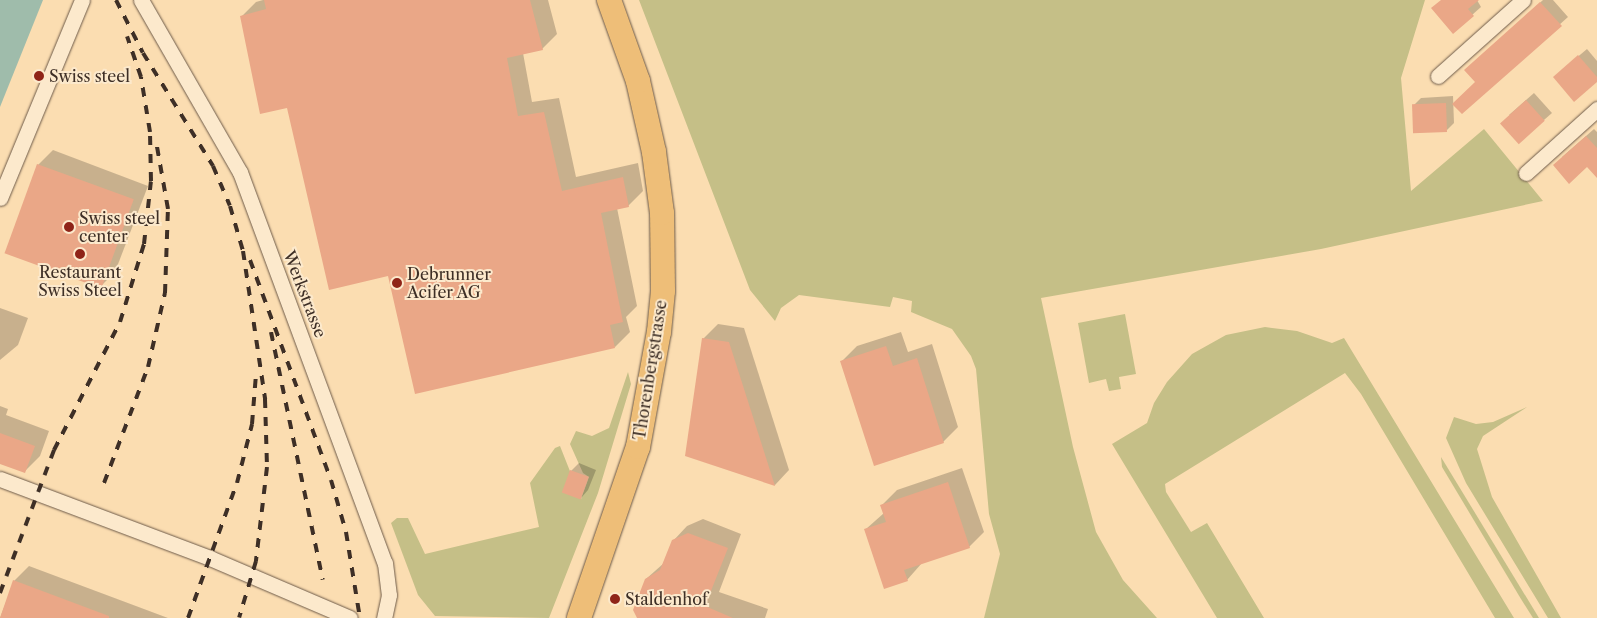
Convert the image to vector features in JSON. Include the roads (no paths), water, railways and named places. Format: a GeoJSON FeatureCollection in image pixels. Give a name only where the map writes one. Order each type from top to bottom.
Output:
{"type":"FeatureCollection","features":[{"type":"Feature","properties":{"kind":"main road","name":"Thorenbergstrasse"},"geometry":{"type":"LineString","coordinates":[[579,618],[638,447],[660,332],[663,291],[662,213],[654,152],[638,81],[609,0]]}},
{"type":"Feature","properties":{"kind":"street"},"geometry":{"type":"LineString","coordinates":[[0,198],[82,0]]}},
{"type":"Feature","properties":{"kind":"street","name":"Werkstrasse"},"geometry":{"type":"LineString","coordinates":[[141,0],[240,172],[385,563],[389,595],[384,618]]}},
{"type":"Feature","properties":{"kind":"street"},"geometry":{"type":"LineString","coordinates":[[1438,76],[1523,0]]}},
{"type":"Feature","properties":{"kind":"street"},"geometry":{"type":"LineString","coordinates":[[1526,174],[1597,109]]}},
{"type":"Feature","properties":{"kind":"street"},"geometry":{"type":"LineString","coordinates":[[0,479],[210,558],[350,618]]}},
{"type":"Feature","properties":{"kind":"railway"},"geometry":{"type":"LineString","coordinates":[[116,0],[143,53],[213,166],[230,206],[243,251],[265,399],[267,467],[256,561],[239,618]]}},
{"type":"Feature","properties":{"kind":"railway"},"geometry":{"type":"LineString","coordinates":[[0,593],[54,450],[120,322],[144,244],[151,181],[150,132],[141,77],[127,36]]}},
{"type":"Feature","properties":{"kind":"railway"},"geometry":{"type":"LineString","coordinates":[[104,483],[148,367],[165,293],[168,209],[156,141]]}},
{"type":"Feature","properties":{"kind":"railway"},"geometry":{"type":"LineString","coordinates":[[250,260],[331,480],[346,532],[360,618]]}},
{"type":"Feature","properties":{"kind":"railway"},"geometry":{"type":"LineString","coordinates":[[271,332],[323,580]]}},
{"type":"Feature","properties":{"kind":"railway"},"geometry":{"type":"LineString","coordinates":[[188,618],[237,483],[252,424],[256,374]]}},
{"type":"Feature","properties":{"kind":"place","name":"Swiss steel"},"geometry":{"type":"Point","coordinates":[39,76]}},
{"type":"Feature","properties":{"kind":"place","name":"Swiss steel center"},"geometry":{"type":"Point","coordinates":[69,227]}},
{"type":"Feature","properties":{"kind":"place","name":"Restaurant Swiss Steel"},"geometry":{"type":"Point","coordinates":[80,254]}},
{"type":"Feature","properties":{"kind":"place","name":"Debrunner Acifer AG"},"geometry":{"type":"Point","coordinates":[397,283]}},
{"type":"Feature","properties":{"kind":"place","name":"Staldenhof"},"geometry":{"type":"Point","coordinates":[615,599]}}]}
